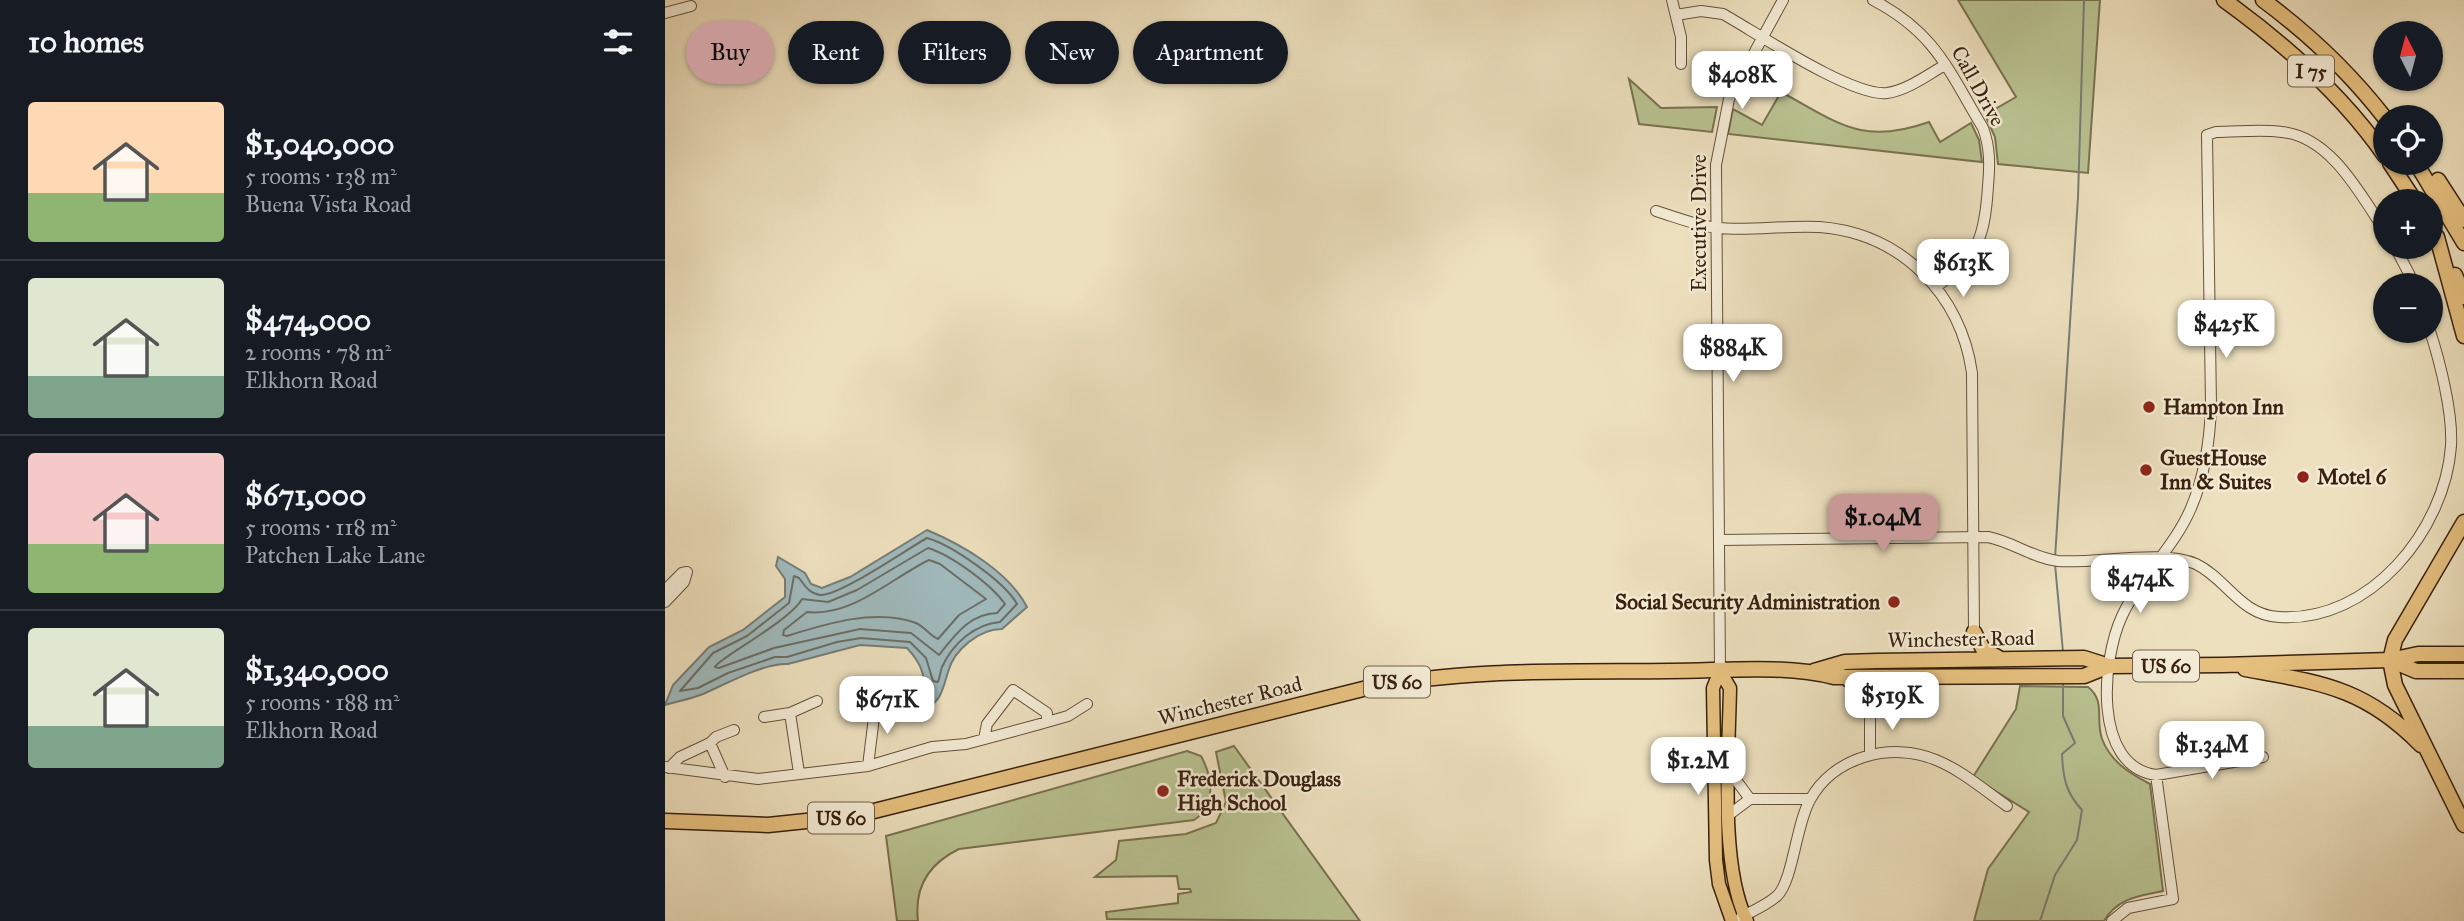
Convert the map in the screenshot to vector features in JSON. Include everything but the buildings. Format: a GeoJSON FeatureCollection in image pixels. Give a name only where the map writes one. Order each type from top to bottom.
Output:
{"type":"FeatureCollection","features":[{"type":"Feature","properties":{"kind":"highway","name":"I 75"},"geometry":{"type":"LineString","coordinates":[[2224,0],[2312,71],[2373,142]]}},
{"type":"Feature","properties":{"kind":"highway","name":"I 75"},"geometry":{"type":"LineString","coordinates":[[2263,0],[2308,34],[2373,105]]}},
{"type":"Feature","properties":{"kind":"highway"},"geometry":{"type":"LineString","coordinates":[[2423,175],[2464,243]]}},
{"type":"Feature","properties":{"kind":"highway"},"geometry":{"type":"LineString","coordinates":[[2433,175],[2464,219]]}},
{"type":"Feature","properties":{"kind":"highway"},"geometry":{"type":"LineString","coordinates":[[2443,252],[2464,297]]}},
{"type":"Feature","properties":{"kind":"highway"},"geometry":{"type":"LineString","coordinates":[[2442,259],[2464,336]]}},
{"type":"Feature","properties":{"kind":"highway"},"geometry":{"type":"LineString","coordinates":[[2464,522],[2395,640],[2390,660],[2395,685],[2464,825]]}},
{"type":"Feature","properties":{"kind":"highway"},"geometry":{"type":"LineString","coordinates":[[1975,632],[1983,649],[2003,660]]}},
{"type":"Feature","properties":{"kind":"highway"},"geometry":{"type":"LineString","coordinates":[[1949,660],[1963,653],[1975,632]]}},
{"type":"Feature","properties":{"kind":"highway","name":"Winchester Road"},"geometry":{"type":"LineString","coordinates":[[665,821],[768,825],[854,816],[1356,691],[1416,679],[1520,672],[1812,671],[1845,662],[2084,658],[2109,666],[2223,665],[2390,660],[2419,654],[2464,654]]}},
{"type":"Feature","properties":{"kind":"highway","name":"Winchester Road"},"geometry":{"type":"LineString","coordinates":[[2390,660],[2416,671],[2464,671]]}},
{"type":"Feature","properties":{"kind":"highway"},"geometry":{"type":"LineString","coordinates":[[2223,665],[2311,681],[2365,699],[2402,726],[2430,755]]}},
{"type":"Feature","properties":{"kind":"highway","name":"Winchester Road"},"geometry":{"type":"LineString","coordinates":[[1812,671],[1834,677],[2084,676],[2109,666]]}},
{"type":"Feature","properties":{"kind":"highway"},"geometry":{"type":"LineString","coordinates":[[1873,710],[1886,683],[1903,676]]}},
{"type":"Feature","properties":{"kind":"highway"},"geometry":{"type":"LineString","coordinates":[[1834,677],[1863,684],[1870,696],[1873,710]]}},
{"type":"Feature","properties":{"kind":"main road"},"geometry":{"type":"LineString","coordinates":[[1720,671],[1730,688],[1731,864],[1739,920]]}},
{"type":"Feature","properties":{"kind":"main road"},"geometry":{"type":"LineString","coordinates":[[1720,671],[1713,688],[1714,838],[1719,884],[1739,920]]}},
{"type":"Feature","properties":{"kind":"street"},"geometry":{"type":"LineString","coordinates":[[1672,0],[1683,49],[1681,64]]}},
{"type":"Feature","properties":{"kind":"street","name":"Executive Drive"},"geometry":{"type":"LineString","coordinates":[[1720,671],[1716,165],[1724,117],[1736,83],[1783,0]]}},
{"type":"Feature","properties":{"kind":"street","name":"Call Drive"},"geometry":{"type":"LineString","coordinates":[[1873,0],[1888,3],[1919,28],[1983,128],[1988,143],[1986,217],[1981,240],[1964,265],[1937,286]]}},
{"type":"Feature","properties":{"kind":"street"},"geometry":{"type":"LineString","coordinates":[[665,13],[691,6]]}},
{"type":"Feature","properties":{"kind":"street"},"geometry":{"type":"LineString","coordinates":[[1676,15],[1714,12],[1849,85],[1874,93],[1898,91],[1945,65]]}},
{"type":"Feature","properties":{"kind":"street"},"geometry":{"type":"LineString","coordinates":[[2263,757],[2156,775],[2130,767],[2119,754],[2111,732],[2109,666],[2114,636],[2123,613],[2160,559],[2193,502],[2209,441],[2207,135],[2216,132],[2283,132],[2306,139],[2329,155],[2373,215]]}},
{"type":"Feature","properties":{"kind":"street"},"geometry":{"type":"LineString","coordinates":[[1656,211],[1717,228],[1819,227],[1865,236],[1908,260],[1937,286],[1957,319],[1969,354],[1973,393],[1975,632]]}},
{"type":"Feature","properties":{"kind":"street"},"geometry":{"type":"LineString","coordinates":[[1720,540],[1974,537],[2002,540],[2046,559],[2061,561],[2160,559],[2196,564],[2244,605],[2266,616],[2281,618],[2326,610],[2357,597],[2383,578],[2407,554],[2421,534],[2447,472],[2451,432],[2432,343]]}},
{"type":"Feature","properties":{"kind":"street"},"geometry":{"type":"LineString","coordinates":[[665,590],[682,573],[687,572],[684,582],[665,602]]}},
{"type":"Feature","properties":{"kind":"street"},"geometry":{"type":"LineString","coordinates":[[984,739],[987,724],[1013,690],[1047,713],[1047,722]]}},
{"type":"Feature","properties":{"kind":"street"},"geometry":{"type":"LineString","coordinates":[[856,697],[897,704]]}},
{"type":"Feature","properties":{"kind":"street"},"geometry":{"type":"LineString","coordinates":[[764,717],[790,713],[817,701]]}},
{"type":"Feature","properties":{"kind":"street"},"geometry":{"type":"LineString","coordinates":[[868,766],[876,701]]}},
{"type":"Feature","properties":{"kind":"street"},"geometry":{"type":"LineString","coordinates":[[667,768],[758,779],[868,766],[932,747],[984,739],[1047,722],[1068,716],[1087,704]]}},
{"type":"Feature","properties":{"kind":"street"},"geometry":{"type":"LineString","coordinates":[[1873,710],[1873,755]]}},
{"type":"Feature","properties":{"kind":"street"},"geometry":{"type":"LineString","coordinates":[[790,713],[799,773]]}},
{"type":"Feature","properties":{"kind":"street"},"geometry":{"type":"LineString","coordinates":[[667,768],[680,757],[734,730]]}},
{"type":"Feature","properties":{"kind":"street"},"geometry":{"type":"LineString","coordinates":[[711,743],[725,777]]}},
{"type":"Feature","properties":{"kind":"street"},"geometry":{"type":"LineString","coordinates":[[1739,920],[1770,902],[1783,889],[1794,840],[1810,799],[1837,770],[1873,755],[1911,753],[1936,760],[2007,806]]}},
{"type":"Feature","properties":{"kind":"street"},"geometry":{"type":"LineString","coordinates":[[1730,772],[1750,799]]}},
{"type":"Feature","properties":{"kind":"street"},"geometry":{"type":"LineString","coordinates":[[2112,921],[2128,908],[2173,899],[2156,775]]}},
{"type":"Feature","properties":{"kind":"street"},"geometry":{"type":"LineString","coordinates":[[1730,814],[1750,799],[1810,799]]}},
{"type":"Feature","properties":{"kind":"green space"},"geometry":{"type":"Polygon","coordinates":[[[1958,0],[2100,0],[2088,173],[1998,164],[1995,137],[1985,115],[2016,97],[1958,0]]]}},
{"type":"Feature","properties":{"kind":"green space"},"geometry":{"type":"Polygon","coordinates":[[[1629,79],[1661,108],[1717,107],[1712,132],[1639,124],[1629,79]]]}},
{"type":"Feature","properties":{"kind":"green space"},"geometry":{"type":"Polygon","coordinates":[[[1781,92],[1835,121],[1868,131],[1885,132],[1929,122],[1940,142],[1971,123],[1979,140],[1982,162],[1728,134],[1733,109],[1762,125],[1781,92]]]}},
{"type":"Feature","properties":{"kind":"green space"},"geometry":{"type":"Polygon","coordinates":[[[2020,686],[2088,687],[2093,692],[2097,698],[2100,732],[2110,754],[2121,766],[2150,784],[2163,891],[2122,903],[2109,913],[2104,921],[1974,921],[1988,869],[2029,812],[1973,777],[2016,709],[2020,686]]]}},
{"type":"Feature","properties":{"kind":"green space"},"geometry":{"type":"Polygon","coordinates":[[[1234,746],[1360,921],[1107,919],[1106,912],[1178,903],[1178,894],[1191,892],[1190,889],[1179,889],[1177,876],[1095,877],[1116,860],[1119,841],[1186,834],[1216,823],[1226,802],[1216,752],[1234,746]]]}},
{"type":"Feature","properties":{"kind":"green space"},"geometry":{"type":"Polygon","coordinates":[[[1187,751],[1201,756],[1210,782],[1206,807],[1194,820],[959,849],[939,862],[925,878],[918,898],[918,921],[897,921],[886,836],[1187,751]]]}},
{"type":"Feature","properties":{"kind":"water"},"geometry":{"type":"Polygon","coordinates":[[[927,530],[955,543],[997,571],[1019,594],[1027,607],[1002,629],[985,632],[962,648],[951,664],[940,695],[930,706],[923,703],[924,679],[917,661],[907,648],[860,645],[767,667],[698,696],[665,705],[673,685],[709,647],[743,630],[785,597],[785,579],[776,566],[778,557],[805,573],[811,584],[822,588],[850,577],[927,530]]]}},
{"type":"Feature","properties":{"kind":"waterway"},"geometry":{"type":"LineString","coordinates":[[2055,558],[2078,197],[2084,0]]}},
{"type":"Feature","properties":{"kind":"waterway"},"geometry":{"type":"LineString","coordinates":[[2055,564],[2063,652]]}},
{"type":"Feature","properties":{"kind":"waterway"},"geometry":{"type":"LineString","coordinates":[[2040,921],[2055,875],[2077,840],[2082,810],[2066,785],[2063,770],[2062,754],[2075,743],[2063,716],[2063,684]]}},
{"type":"Feature","properties":{"kind":"place","name":"Hampton Inn"},"geometry":{"type":"Point","coordinates":[2149,407]}},
{"type":"Feature","properties":{"kind":"place","name":"GuestHouse Inn & Suites"},"geometry":{"type":"Point","coordinates":[2146,470]}},
{"type":"Feature","properties":{"kind":"place","name":"Motel 6"},"geometry":{"type":"Point","coordinates":[2303,477]}},
{"type":"Feature","properties":{"kind":"place","name":"Social Security Administration"},"geometry":{"type":"Point","coordinates":[1894,602]}},
{"type":"Feature","properties":{"kind":"place","name":"Frederick Douglass High School"},"geometry":{"type":"Point","coordinates":[1163,791]}}]}
